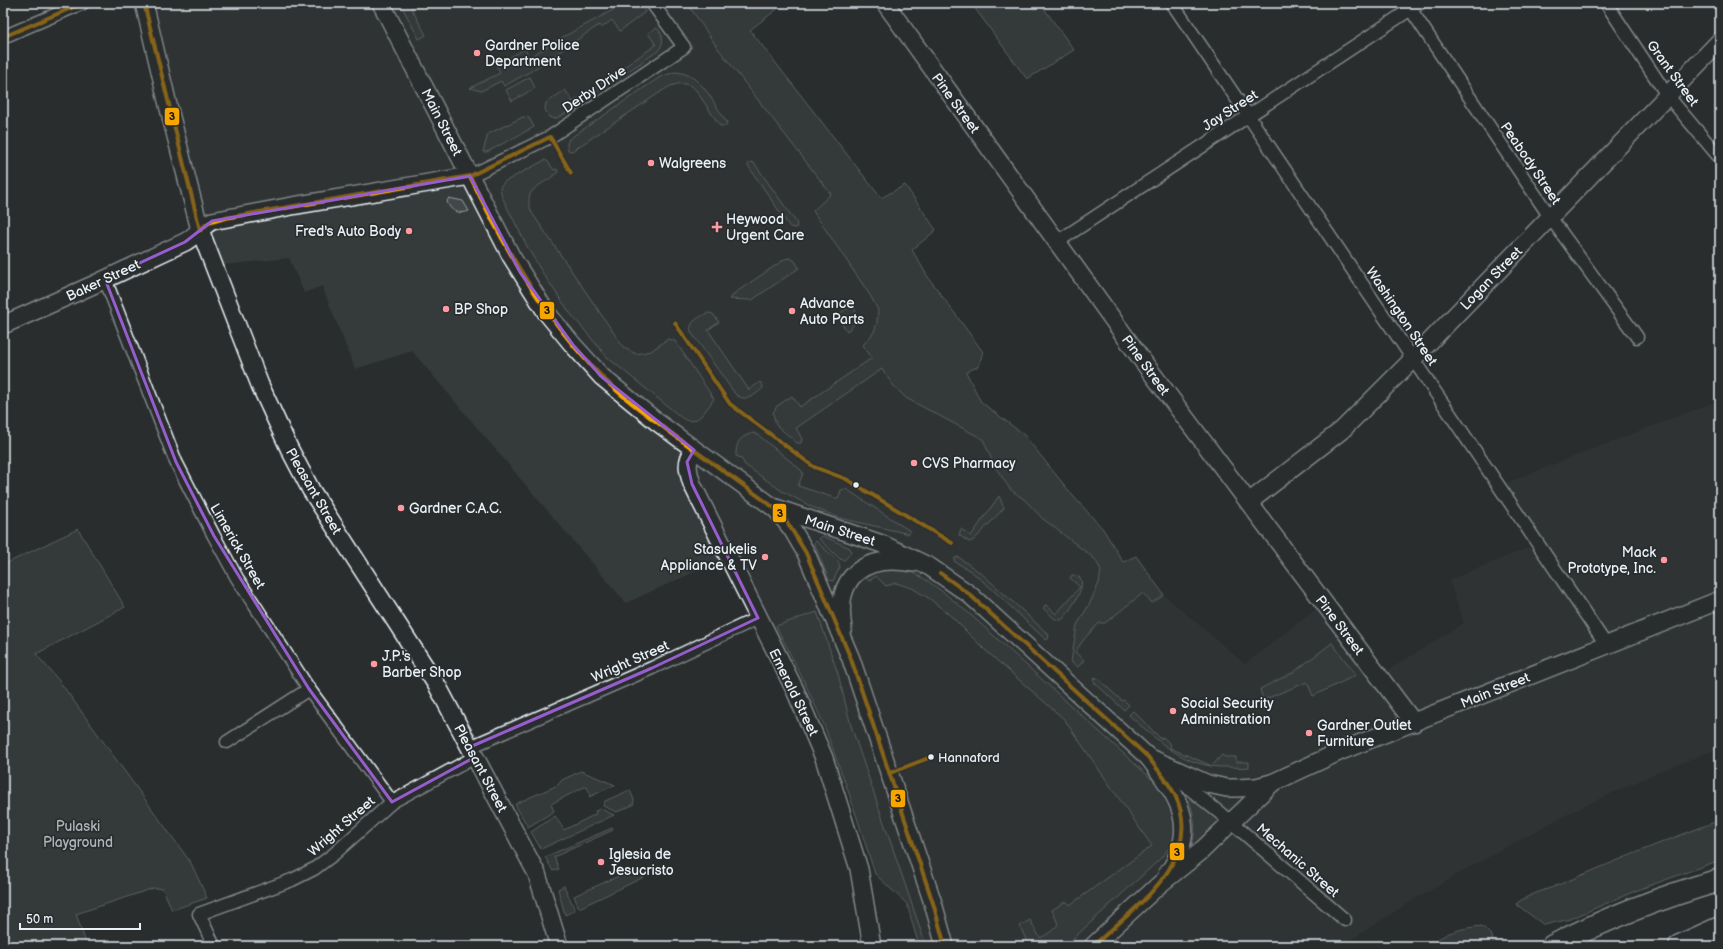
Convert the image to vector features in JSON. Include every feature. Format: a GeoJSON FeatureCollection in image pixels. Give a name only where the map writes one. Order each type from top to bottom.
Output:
{"type":"FeatureCollection","features":[{"type":"Feature","properties":{"kind":"highway"},"geometry":{"type":"LineString","coordinates":[[1553,946],[1623,913],[1654,901],[1720,880]]}},
{"type":"Feature","properties":{"kind":"highway"},"geometry":{"type":"LineString","coordinates":[[1680,946],[1720,928]]}},
{"type":"Feature","properties":{"kind":"street"},"geometry":{"type":"LineString","coordinates":[[3,37],[83,3]]}},
{"type":"Feature","properties":{"kind":"street","name":"Pleasant Street"},"geometry":{"type":"LineString","coordinates":[[144,3],[200,230],[260,385],[301,472],[438,687],[473,752],[537,874],[559,946]]}},
{"type":"Feature","properties":{"kind":"street","name":"Main Street"},"geometry":{"type":"LineString","coordinates":[[381,3],[496,229],[520,272],[546,312],[602,377],[629,400],[694,450],[773,507],[874,541],[930,567],[969,594],[1148,757],[1190,787],[1231,822],[1272,782]]}},
{"type":"Feature","properties":{"kind":"street","name":"Derby Drive"},"geometry":{"type":"LineString","coordinates":[[470,176],[550,137],[684,47],[652,3]]}},
{"type":"Feature","properties":{"kind":"street","name":"Pine Street"},"geometry":{"type":"LineString","coordinates":[[885,3],[1142,360],[1414,723]]}},
{"type":"Feature","properties":{"kind":"street","name":"Washington Street"},"geometry":{"type":"LineString","coordinates":[[1172,3],[1607,646]]}},
{"type":"Feature","properties":{"kind":"street","name":"Grant Street"},"geometry":{"type":"LineString","coordinates":[[1606,3],[1668,95],[1720,158]]}},
{"type":"Feature","properties":{"kind":"street","name":"Jay Street"},"geometry":{"type":"LineString","coordinates":[[1057,242],[1248,116],[1412,5]]}},
{"type":"Feature","properties":{"kind":"street","name":"Peabody Street"},"geometry":{"type":"LineString","coordinates":[[1412,5],[1550,217],[1637,337]]}},
{"type":"Feature","properties":{"kind":"street","name":"Logan Street"},"geometry":{"type":"LineString","coordinates":[[1249,502],[1342,430],[1413,359],[1720,41]]}},
{"type":"Feature","properties":{"kind":"street","name":"Baker Street"},"geometry":{"type":"LineString","coordinates":[[3,325],[185,242],[195,236],[203,226],[212,221],[470,176]]}},
{"type":"Feature","properties":{"kind":"street","name":"Limerick Street"},"geometry":{"type":"LineString","coordinates":[[105,279],[176,462],[237,578],[309,689],[392,802]]}},
{"type":"Feature","properties":{"kind":"street","name":"Emerald Street"},"geometry":{"type":"LineString","coordinates":[[694,450],[687,462],[692,484],[795,690],[824,758],[859,869],[872,946]]}},
{"type":"Feature","properties":{"kind":"street"},"geometry":{"type":"LineString","coordinates":[[773,507],[784,517],[806,553],[851,659],[945,943]]}},
{"type":"Feature","properties":{"kind":"street","name":"Main Street"},"geometry":{"type":"LineString","coordinates":[[851,659],[844,635],[840,611],[844,591],[850,578],[860,569],[875,562],[898,560],[930,567]]}},
{"type":"Feature","properties":{"kind":"street","name":"Main Street"},"geometry":{"type":"LineString","coordinates":[[1148,757],[1200,781],[1217,786],[1237,788],[1256,787],[1272,782],[1342,751],[1720,600]]}},
{"type":"Feature","properties":{"kind":"street","name":"Wright Street"},"geometry":{"type":"LineString","coordinates":[[214,946],[199,914],[292,880],[314,869],[334,854],[392,802],[473,752],[758,618]]}},
{"type":"Feature","properties":{"kind":"street"},"geometry":{"type":"LineString","coordinates":[[227,742],[309,689]]}},
{"type":"Feature","properties":{"kind":"street"},"geometry":{"type":"LineString","coordinates":[[1148,757],[1175,794],[1182,812],[1185,826],[1181,848],[1175,862],[1160,884]]}},
{"type":"Feature","properties":{"kind":"street"},"geometry":{"type":"LineString","coordinates":[[1093,946],[1160,884],[1199,853],[1231,822]]}},
{"type":"Feature","properties":{"kind":"street","name":"Mechanic Street"},"geometry":{"type":"LineString","coordinates":[[1231,822],[1344,920]]}},
{"type":"Feature","properties":{"kind":"highlighted area"},"geometry":{"type":"Polygon","coordinates":[[[470,176],[520,272],[573,345],[602,377],[694,450],[687,462],[692,484],[758,618],[652,668],[470,747],[475,757],[392,802],[309,689],[214,536],[176,462],[105,279],[185,242],[212,221],[470,176]]]}},
{"type":"Feature","properties":{"kind":"shaded area"},"geometry":{"type":"Polygon","coordinates":[[[144,3],[777,3],[780,7],[750,30],[881,198],[905,185],[936,230],[912,250],[928,277],[983,352],[979,366],[966,372],[981,402],[1024,435],[1073,496],[1103,529],[1123,562],[1136,556],[1164,595],[1245,664],[1324,603],[1379,676],[1464,623],[1449,580],[1537,544],[1498,486],[1720,400],[1720,748],[1661,771],[1573,811],[1479,862],[1410,902],[1341,946],[919,946],[907,904],[806,638],[774,650],[728,558],[626,603],[412,351],[355,369],[322,286],[304,293],[289,258],[213,266],[144,3]]]}},
{"type":"Feature","properties":{"kind":"green space"},"geometry":{"type":"Polygon","coordinates":[[[400,3],[415,3],[416,5],[411,8],[426,35],[419,39],[400,3]]]}},
{"type":"Feature","properties":{"kind":"green space"},"geometry":{"type":"Polygon","coordinates":[[[610,3],[641,3],[645,12],[620,31],[612,20],[601,28],[599,25],[531,71],[504,86],[501,81],[481,91],[470,88],[500,73],[496,65],[525,49],[529,57],[613,10],[610,3]]]}},
{"type":"Feature","properties":{"kind":"green space"},"geometry":{"type":"Polygon","coordinates":[[[687,3],[777,3],[780,7],[750,30],[881,198],[905,185],[936,230],[912,250],[928,277],[983,352],[979,366],[966,372],[981,402],[1024,435],[1073,496],[1103,529],[1123,562],[1136,556],[1164,595],[1152,603],[1143,593],[1105,623],[1099,623],[1084,639],[1075,652],[1084,660],[1078,667],[1071,662],[1077,625],[1089,605],[1099,583],[1101,570],[1095,559],[1042,518],[1026,501],[1010,489],[994,465],[983,439],[906,398],[893,385],[882,369],[796,428],[802,439],[801,443],[797,443],[776,425],[773,413],[777,406],[792,396],[800,407],[872,358],[863,345],[874,332],[877,323],[878,310],[870,295],[813,211],[831,194],[717,47],[687,3]]]}},
{"type":"Feature","properties":{"kind":"green space"},"geometry":{"type":"Polygon","coordinates":[[[971,3],[1040,3],[1074,50],[1027,79],[971,3]]]}},
{"type":"Feature","properties":{"kind":"green space"},"geometry":{"type":"Polygon","coordinates":[[[656,28],[662,37],[661,45],[658,51],[563,115],[554,119],[549,117],[545,109],[546,103],[565,90],[573,102],[656,45],[648,33],[656,28]]]}},
{"type":"Feature","properties":{"kind":"green space"},"geometry":{"type":"Polygon","coordinates":[[[675,72],[692,77],[705,89],[727,122],[726,126],[720,126],[696,90],[688,85],[679,84],[662,91],[572,151],[568,150],[567,144],[569,139],[660,77],[675,72]]]}},
{"type":"Feature","properties":{"kind":"green space"},"geometry":{"type":"Polygon","coordinates":[[[530,77],[535,88],[512,101],[506,90],[530,77]]]}},
{"type":"Feature","properties":{"kind":"green space"},"geometry":{"type":"Polygon","coordinates":[[[523,117],[529,118],[534,127],[487,152],[483,152],[488,134],[523,117]]]}},
{"type":"Feature","properties":{"kind":"green space"},"geometry":{"type":"Polygon","coordinates":[[[545,160],[554,170],[557,169],[558,172],[531,192],[529,204],[532,213],[624,348],[636,354],[651,351],[668,339],[675,341],[714,399],[697,419],[692,421],[682,418],[607,357],[570,313],[542,272],[502,197],[500,187],[504,182],[545,160]]]}},
{"type":"Feature","properties":{"kind":"green space"},"geometry":{"type":"Polygon","coordinates":[[[750,162],[754,163],[796,222],[796,228],[790,227],[749,167],[748,165],[750,162]]]}},
{"type":"Feature","properties":{"kind":"green space"},"geometry":{"type":"Polygon","coordinates":[[[449,198],[463,201],[469,211],[462,213],[452,210],[447,201],[449,198]]]}},
{"type":"Feature","properties":{"kind":"green space"},"geometry":{"type":"Polygon","coordinates":[[[790,258],[795,261],[799,268],[752,300],[730,299],[735,293],[785,259],[790,258]]]}},
{"type":"Feature","properties":{"kind":"green space"},"geometry":{"type":"Polygon","coordinates":[[[853,305],[856,312],[856,319],[853,326],[847,331],[839,320],[843,317],[840,313],[853,305]]]}},
{"type":"Feature","properties":{"kind":"green space"},"geometry":{"type":"Polygon","coordinates":[[[709,313],[713,314],[719,322],[708,330],[749,390],[760,382],[762,384],[763,388],[753,396],[744,398],[736,395],[691,332],[691,325],[693,322],[709,313]]]}},
{"type":"Feature","properties":{"kind":"green space"},"geometry":{"type":"Polygon","coordinates":[[[754,433],[801,470],[803,473],[798,486],[838,499],[841,490],[846,489],[910,531],[909,534],[840,518],[812,507],[782,491],[745,465],[741,458],[736,456],[738,443],[740,440],[745,436],[754,433]]]}},
{"type":"Feature","properties":{"kind":"green space"},"geometry":{"type":"Polygon","coordinates":[[[999,496],[1004,508],[974,540],[969,542],[959,535],[961,529],[971,536],[999,496]]]}},
{"type":"Feature","properties":{"kind":"green space","name":"Pulaski Playground"},"geometry":{"type":"Polygon","coordinates":[[[78,529],[125,607],[36,654],[60,682],[191,863],[207,898],[172,910],[163,889],[154,888],[76,914],[87,946],[3,946],[3,565],[78,529]]]}},
{"type":"Feature","properties":{"kind":"green space"},"geometry":{"type":"Polygon","coordinates":[[[823,536],[850,548],[851,553],[844,560],[840,559],[819,539],[823,536]]]}},
{"type":"Feature","properties":{"kind":"green space"},"geometry":{"type":"Polygon","coordinates":[[[816,541],[838,561],[840,567],[833,581],[829,580],[814,543],[816,541]]]}},
{"type":"Feature","properties":{"kind":"green space"},"geometry":{"type":"Polygon","coordinates":[[[958,557],[982,574],[1047,633],[1049,635],[1048,639],[1046,640],[972,572],[954,561],[955,558],[958,557]]]}},
{"type":"Feature","properties":{"kind":"green space"},"geometry":{"type":"Polygon","coordinates":[[[878,569],[903,569],[920,576],[939,589],[972,616],[1167,793],[1178,815],[1174,842],[1161,858],[1065,946],[1024,946],[1027,942],[1020,926],[1030,920],[1040,938],[1048,934],[1058,924],[1052,910],[1066,901],[1070,905],[1152,846],[1064,719],[985,650],[951,616],[930,599],[912,588],[896,583],[886,586],[876,576],[869,581],[866,578],[878,569]]]}},
{"type":"Feature","properties":{"kind":"green space"},"geometry":{"type":"Polygon","coordinates":[[[1072,575],[1079,577],[1081,581],[1081,587],[1079,593],[1065,617],[1061,620],[1055,619],[1044,609],[1044,606],[1046,605],[1056,614],[1080,587],[1070,578],[1072,575]]]}},
{"type":"Feature","properties":{"kind":"green space"},"geometry":{"type":"Polygon","coordinates":[[[817,612],[838,674],[851,726],[926,946],[919,946],[907,904],[875,874],[850,796],[824,725],[776,626],[817,612]]]}},
{"type":"Feature","properties":{"kind":"green space"},"geometry":{"type":"Polygon","coordinates":[[[1332,643],[1356,675],[1313,696],[1307,682],[1263,700],[1260,689],[1294,672],[1332,643]]]}},
{"type":"Feature","properties":{"kind":"green space"},"geometry":{"type":"Polygon","coordinates":[[[1096,677],[1122,701],[1124,700],[1129,705],[1124,710],[1094,682],[1093,679],[1096,677]]]}},
{"type":"Feature","properties":{"kind":"green space"},"geometry":{"type":"Polygon","coordinates":[[[1133,711],[1161,739],[1163,737],[1171,745],[1170,748],[1212,766],[1198,763],[1174,752],[1151,735],[1129,715],[1133,711]]]}},
{"type":"Feature","properties":{"kind":"green space"},"geometry":{"type":"Polygon","coordinates":[[[1222,755],[1225,757],[1236,757],[1236,762],[1249,762],[1249,767],[1212,766],[1222,755]]]}},
{"type":"Feature","properties":{"kind":"green space"},"geometry":{"type":"Polygon","coordinates":[[[581,771],[615,785],[589,797],[590,794],[587,787],[584,787],[551,804],[554,811],[553,812],[528,827],[515,804],[558,785],[562,780],[581,771]]]}},
{"type":"Feature","properties":{"kind":"green space"},"geometry":{"type":"Polygon","coordinates":[[[630,790],[634,800],[633,805],[617,812],[603,806],[605,801],[630,790]]]}},
{"type":"Feature","properties":{"kind":"green space"},"geometry":{"type":"Polygon","coordinates":[[[1192,797],[1221,821],[1194,848],[1192,845],[1194,839],[1194,822],[1189,800],[1192,797]]]}},
{"type":"Feature","properties":{"kind":"green space"},"geometry":{"type":"Polygon","coordinates":[[[601,809],[614,815],[541,849],[531,832],[555,816],[564,830],[596,814],[595,811],[601,809]]]}},
{"type":"Feature","properties":{"kind":"green space"},"geometry":{"type":"Polygon","coordinates":[[[1720,820],[1720,860],[1635,891],[1570,919],[1544,925],[1516,904],[1533,894],[1720,820]]]}},
{"type":"Feature","properties":{"kind":"green space"},"geometry":{"type":"Polygon","coordinates":[[[612,828],[613,830],[554,857],[559,869],[553,871],[545,857],[612,828]]]}},
{"type":"Feature","properties":{"kind":"green space"},"geometry":{"type":"Polygon","coordinates":[[[632,870],[634,874],[641,871],[644,877],[579,908],[574,896],[632,870]]]}},
{"type":"Feature","properties":{"kind":"green space"},"geometry":{"type":"Polygon","coordinates":[[[564,886],[575,910],[565,915],[558,889],[564,886]]]}},
{"type":"Feature","properties":{"kind":"green space"},"geometry":{"type":"Polygon","coordinates":[[[1482,926],[1492,936],[1494,946],[1430,946],[1435,941],[1447,934],[1482,926]]]}},
{"type":"Feature","properties":{"kind":"transit line","name":"3"},"geometry":{"type":"LineString","coordinates":[[3,37],[83,3]]}},
{"type":"Feature","properties":{"kind":"transit line","name":"3"},"geometry":{"type":"LineString","coordinates":[[144,3],[200,230]]}},
{"type":"Feature","properties":{"kind":"transit line","name":"3"},"geometry":{"type":"LineString","coordinates":[[200,230],[208,223],[225,218],[470,176],[550,137],[571,173]]}},
{"type":"Feature","properties":{"kind":"transit line","name":"3"},"geometry":{"type":"LineString","coordinates":[[470,176],[497,230],[528,282],[544,307],[581,355],[602,377],[629,401],[773,507],[784,517],[806,553],[851,659],[933,903],[945,946]]}},
{"type":"Feature","properties":{"kind":"transit line","name":"3"},"geometry":{"type":"LineString","coordinates":[[675,323],[730,404],[814,467],[846,479],[952,543]]}},
{"type":"Feature","properties":{"kind":"transit line","name":"3"},"geometry":{"type":"LineString","coordinates":[[940,573],[969,594],[1148,757],[1166,780],[1175,795],[1182,819],[1181,841],[1174,861],[1146,898],[1093,946]]}},
{"type":"Feature","properties":{"kind":"transit line","name":"3"},"geometry":{"type":"LineString","coordinates":[[890,773],[931,757]]}},
{"type":"Feature","properties":{"kind":"place","name":"Gardner Police Department"},"geometry":{"type":"Point","coordinates":[477,53]}},
{"type":"Feature","properties":{"kind":"place","name":"Walgreens"},"geometry":{"type":"Point","coordinates":[651,163]}},
{"type":"Feature","properties":{"kind":"place","name":"Heywood Urgent Care"},"geometry":{"type":"Point","coordinates":[717,227]}},
{"type":"Feature","properties":{"kind":"place","name":"Fred's Auto Body"},"geometry":{"type":"Point","coordinates":[409,231]}},
{"type":"Feature","properties":{"kind":"place","name":"BP Shop"},"geometry":{"type":"Point","coordinates":[446,309]}},
{"type":"Feature","properties":{"kind":"place","name":"Advance Auto Parts"},"geometry":{"type":"Point","coordinates":[792,311]}},
{"type":"Feature","properties":{"kind":"place","name":"CVS Pharmacy"},"geometry":{"type":"Point","coordinates":[914,463]}},
{"type":"Feature","properties":{"kind":"place","name":"Gardner C.A.C."},"geometry":{"type":"Point","coordinates":[401,508]}},
{"type":"Feature","properties":{"kind":"place","name":"Stasukelis Appliance & TV"},"geometry":{"type":"Point","coordinates":[765,557]}},
{"type":"Feature","properties":{"kind":"place","name":"Mack Prototype, Inc."},"geometry":{"type":"Point","coordinates":[1664,560]}},
{"type":"Feature","properties":{"kind":"place","name":"J.P.'s Barber Shop"},"geometry":{"type":"Point","coordinates":[374,664]}},
{"type":"Feature","properties":{"kind":"place","name":"Social Security Administration"},"geometry":{"type":"Point","coordinates":[1173,711]}},
{"type":"Feature","properties":{"kind":"place","name":"Gardner Outlet Furniture"},"geometry":{"type":"Point","coordinates":[1309,733]}},
{"type":"Feature","properties":{"kind":"place","name":"Hannaford"},"geometry":{"type":"Point","coordinates":[931,757]}},
{"type":"Feature","properties":{"kind":"place","name":"Iglesia de Jesucristo"},"geometry":{"type":"Point","coordinates":[601,862]}}]}
